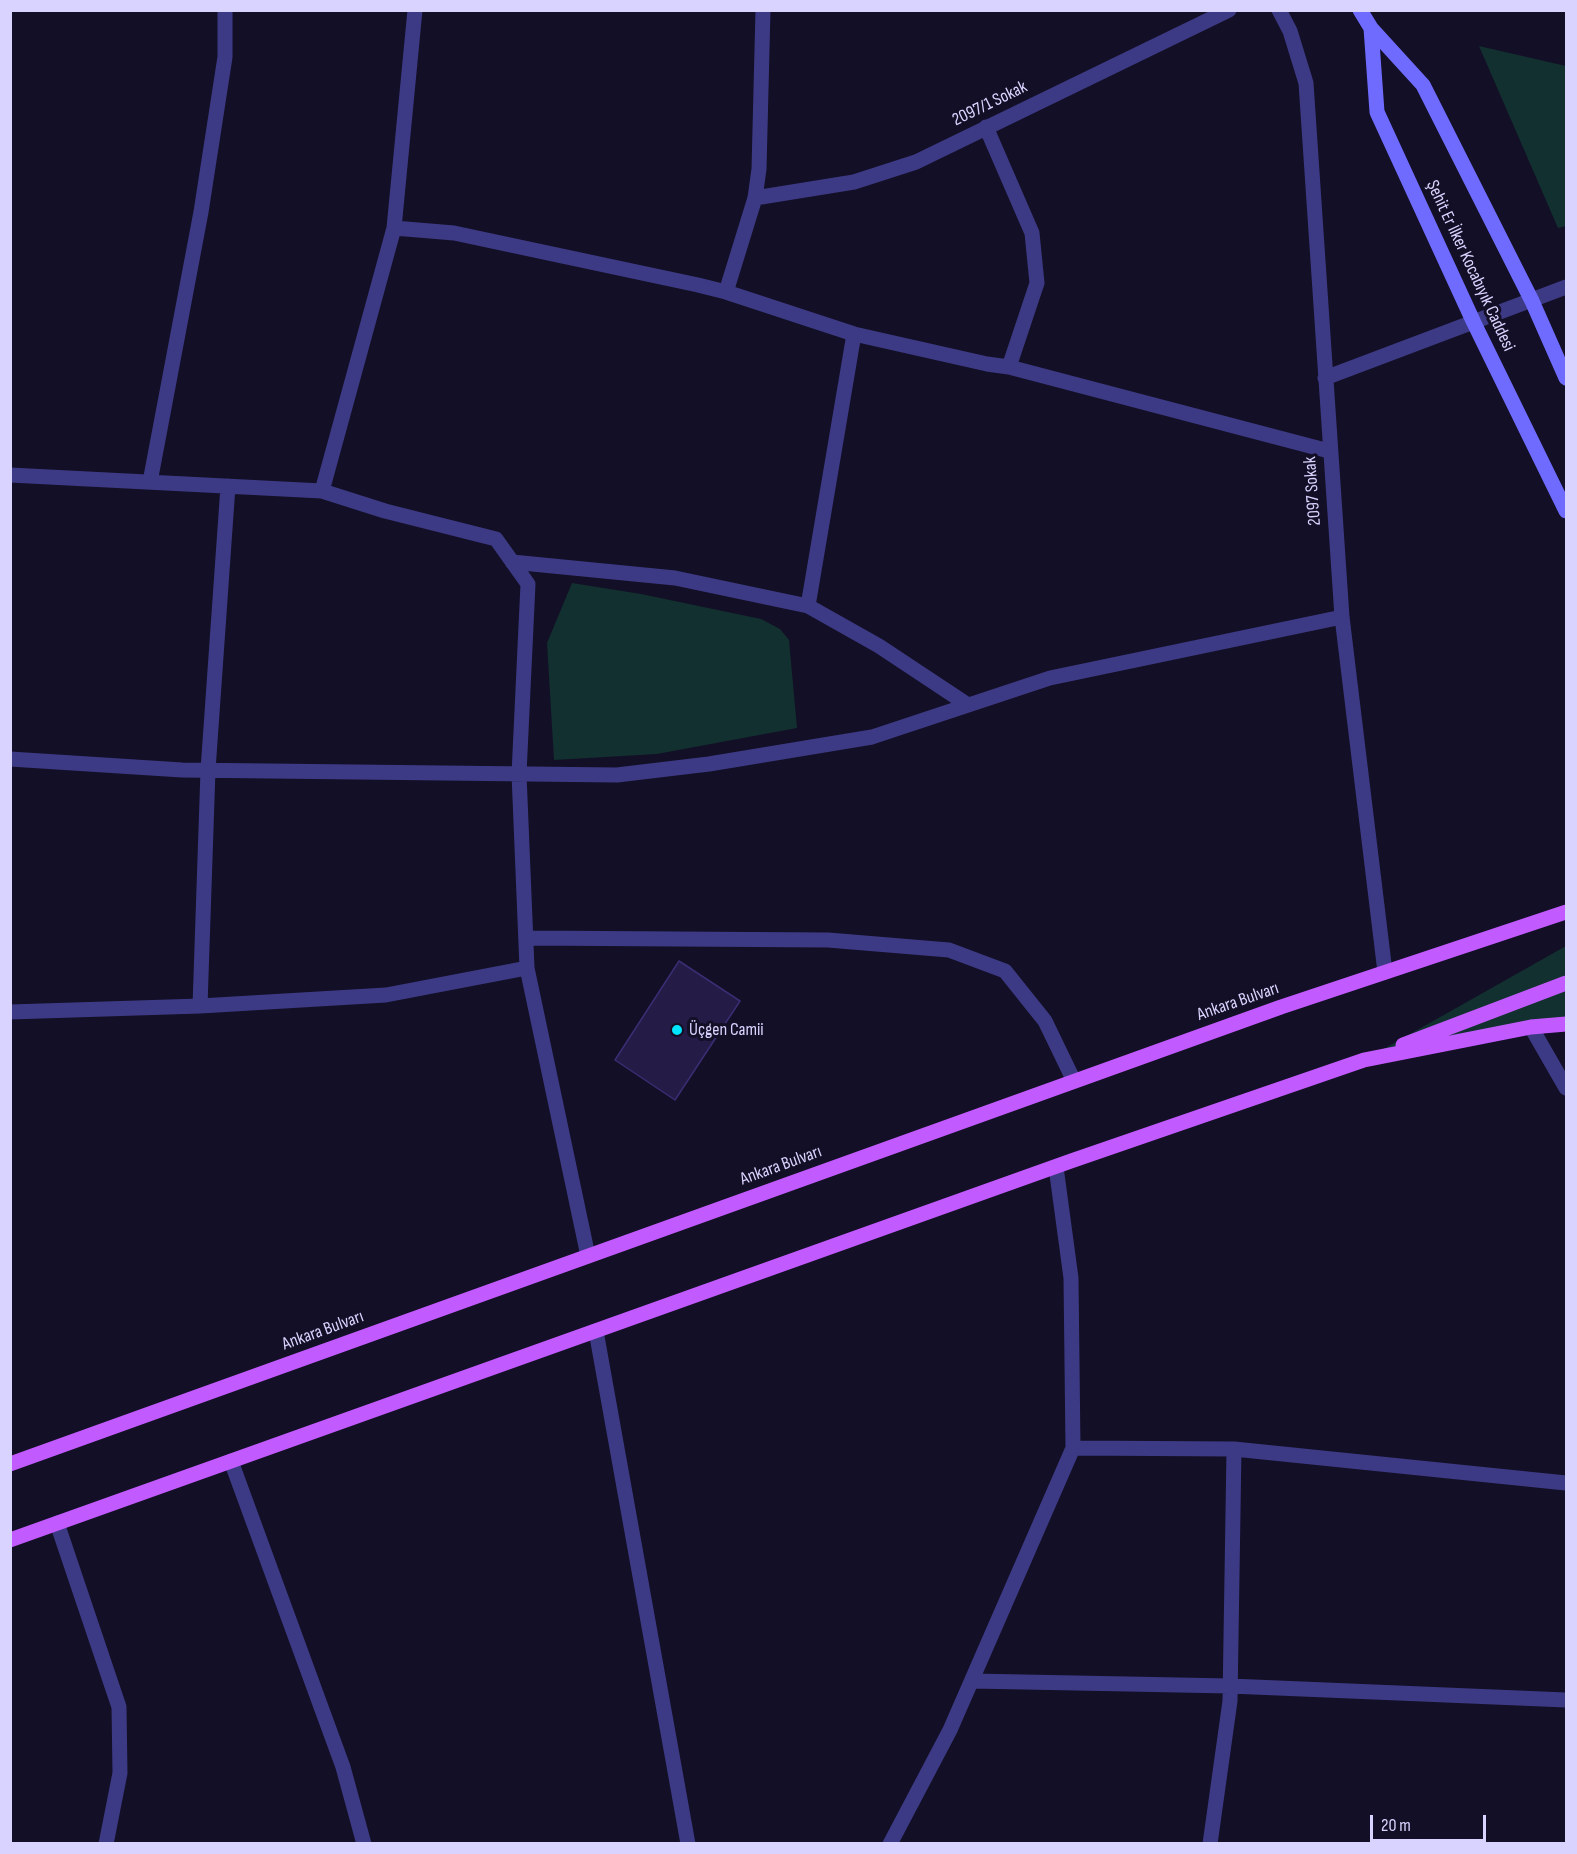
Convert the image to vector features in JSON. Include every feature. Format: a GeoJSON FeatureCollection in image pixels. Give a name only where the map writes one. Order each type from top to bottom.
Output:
{"type":"FeatureCollection","features":[{"type":"Feature","properties":{"kind":"main road","name":"Şehit Er İlker Kocabıyık Caddesi"},"geometry":{"type":"LineString","coordinates":[[1360,10],[1371,28],[1423,86],[1532,301],[1566,378]]}},
{"type":"Feature","properties":{"kind":"main road","name":"Şehit Er İlker Kocabıyık Caddesi"},"geometry":{"type":"LineString","coordinates":[[1371,28],[1377,112],[1474,323],[1566,511]]}},
{"type":"Feature","properties":{"kind":"main road","name":"Ankara Bulvarı"},"geometry":{"type":"LineString","coordinates":[[10,1464],[1074,1081],[1385,972],[1566,912]]}},
{"type":"Feature","properties":{"kind":"main road"},"geometry":{"type":"LineString","coordinates":[[10,1540],[1056,1167],[1364,1060],[1566,983]]}},
{"type":"Feature","properties":{"kind":"main road"},"geometry":{"type":"LineString","coordinates":[[1364,1060],[1531,1027],[1566,1024]]}},
{"type":"Feature","properties":{"kind":"street"},"geometry":{"type":"LineString","coordinates":[[150,482],[201,212],[225,57],[225,10]]}},
{"type":"Feature","properties":{"kind":"street"},"geometry":{"type":"LineString","coordinates":[[322,491],[394,228],[415,10]]}},
{"type":"Feature","properties":{"kind":"street"},"geometry":{"type":"LineString","coordinates":[[726,292],[755,198],[759,169],[763,10]]}},
{"type":"Feature","properties":{"kind":"street","name":"2097/1 Sokak"},"geometry":{"type":"LineString","coordinates":[[755,198],[854,182],[916,162],[1229,10]]}},
{"type":"Feature","properties":{"kind":"street","name":"2097 Sokak"},"geometry":{"type":"LineString","coordinates":[[1279,10],[1290,32],[1306,83],[1341,617],[1385,972]]}},
{"type":"Feature","properties":{"kind":"street"},"geometry":{"type":"LineString","coordinates":[[986,127],[1032,233],[1037,283],[1009,366]]}},
{"type":"Feature","properties":{"kind":"street"},"geometry":{"type":"LineString","coordinates":[[394,228],[454,233],[726,292],[854,334],[987,364],[1009,366],[1329,451]]}},
{"type":"Feature","properties":{"kind":"street"},"geometry":{"type":"LineString","coordinates":[[1325,378],[1566,287]]}},
{"type":"Feature","properties":{"kind":"street"},"geometry":{"type":"LineString","coordinates":[[808,606],[854,334]]}},
{"type":"Feature","properties":{"kind":"street"},"geometry":{"type":"LineString","coordinates":[[10,475],[322,491],[385,511],[496,539],[528,584],[519,774],[528,968],[588,1256]]}},
{"type":"Feature","properties":{"kind":"street"},"geometry":{"type":"LineString","coordinates":[[200,1006],[208,770],[228,486]]}},
{"type":"Feature","properties":{"kind":"street"},"geometry":{"type":"LineString","coordinates":[[512,562],[675,578],[808,606],[879,646],[968,705]]}},
{"type":"Feature","properties":{"kind":"street"},"geometry":{"type":"LineString","coordinates":[[10,759],[182,770],[617,775],[709,764],[872,737],[1050,678],[1341,617]]}},
{"type":"Feature","properties":{"kind":"street"},"geometry":{"type":"LineString","coordinates":[[528,938],[828,940],[949,950],[1005,970],[1045,1022],[1074,1081]]}},
{"type":"Feature","properties":{"kind":"street"},"geometry":{"type":"LineString","coordinates":[[10,1012],[200,1006],[386,995],[528,968]]}},
{"type":"Feature","properties":{"kind":"street"},"geometry":{"type":"LineString","coordinates":[[1531,1027],[1566,1088]]}},
{"type":"Feature","properties":{"kind":"street"},"geometry":{"type":"LineString","coordinates":[[890,1844],[951,1730],[1073,1448],[1071,1278],[1056,1167]]}},
{"type":"Feature","properties":{"kind":"street"},"geometry":{"type":"LineString","coordinates":[[596,1331],[687,1844]]}},
{"type":"Feature","properties":{"kind":"street"},"geometry":{"type":"LineString","coordinates":[[1073,1448],[1234,1449],[1566,1483]]}},
{"type":"Feature","properties":{"kind":"street"},"geometry":{"type":"LineString","coordinates":[[1210,1844],[1230,1701],[1234,1449]]}},
{"type":"Feature","properties":{"kind":"street"},"geometry":{"type":"LineString","coordinates":[[231,1461],[343,1767],[364,1844]]}},
{"type":"Feature","properties":{"kind":"street"},"geometry":{"type":"LineString","coordinates":[[57,1523],[119,1707],[120,1773],[106,1844]]}},
{"type":"Feature","properties":{"kind":"street"},"geometry":{"type":"LineString","coordinates":[[972,1681],[1230,1686],[1566,1700]]}},
{"type":"Feature","properties":{"kind":"green space"},"geometry":{"type":"Polygon","coordinates":[[[1479,46],[1566,66],[1566,226],[1558,228],[1479,46]]]}},
{"type":"Feature","properties":{"kind":"green space"},"geometry":{"type":"Polygon","coordinates":[[[572,583],[641,594],[761,619],[780,629],[789,640],[797,728],[657,754],[554,760],[547,643],[572,583]]]}},
{"type":"Feature","properties":{"kind":"green space"},"geometry":{"type":"Polygon","coordinates":[[[1566,946],[1566,1024],[1364,1060],[1566,946]]]}},
{"type":"Feature","properties":{"kind":"building","name":"Üçgen Camii"},"geometry":{"type":"Polygon","coordinates":[[[679,961],[740,1001],[675,1100],[615,1060],[679,961]]]}},
{"type":"Feature","properties":{"kind":"place","name":"Üçgen Camii"},"geometry":{"type":"Point","coordinates":[677,1030]}}]}
